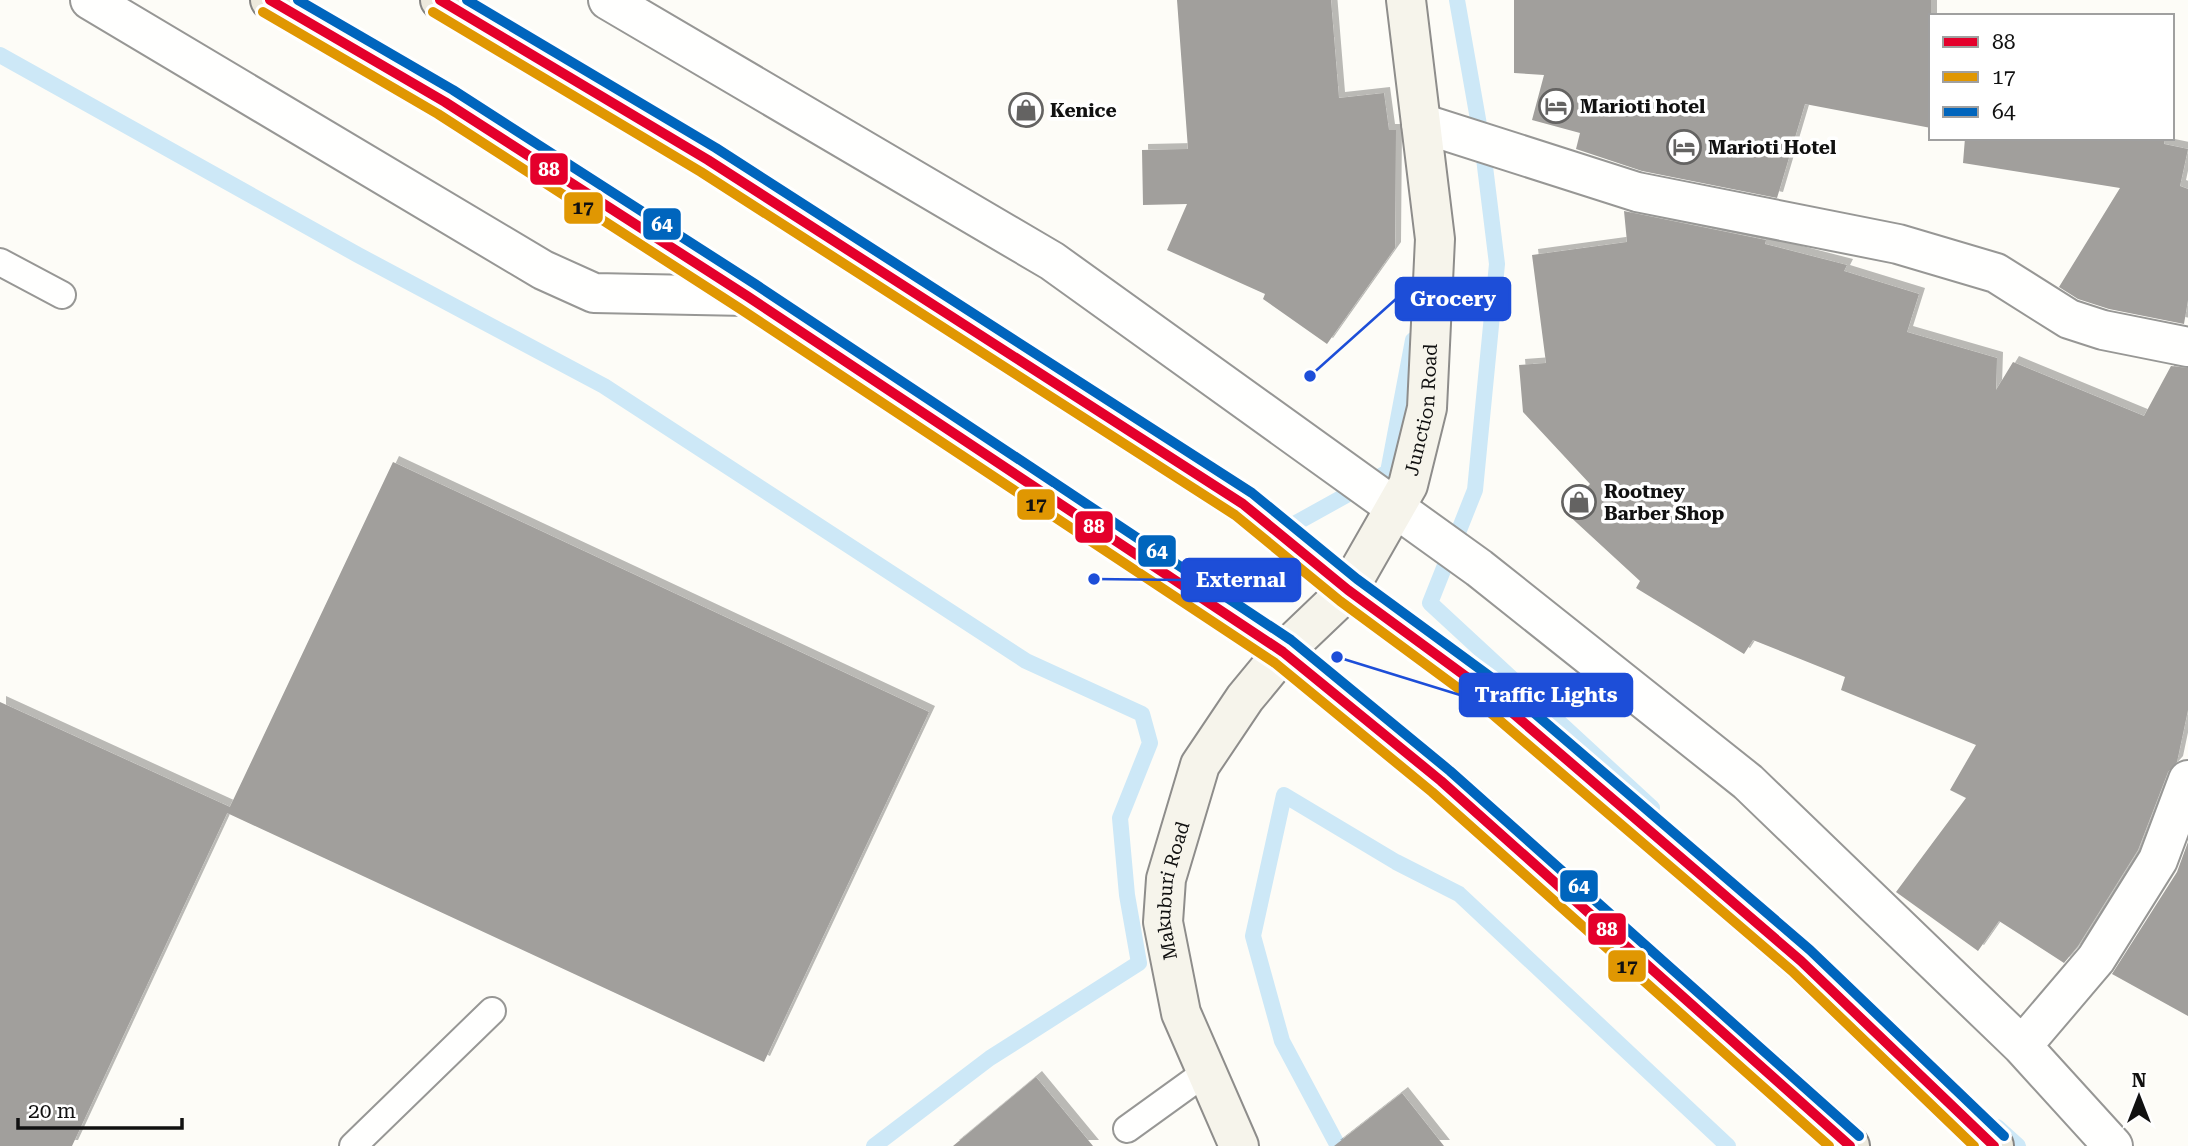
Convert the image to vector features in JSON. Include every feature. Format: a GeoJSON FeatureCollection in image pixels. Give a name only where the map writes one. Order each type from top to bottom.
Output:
{"type":"FeatureCollection","features":[{"type":"Feature","properties":{"kind":"main road"},"geometry":{"type":"LineString","coordinates":[[270,0],[445,102],[747,296],[1283,652],[1441,781],[1850,1146]]}},
{"type":"Feature","properties":{"kind":"main road"},"geometry":{"type":"LineString","coordinates":[[440,0],[719,168],[1243,504],[1348,590],[1494,697],[1769,933],[1994,1146]]}},
{"type":"Feature","properties":{"kind":"main road","name":"Junction Road"},"geometry":{"type":"LineString","coordinates":[[1283,652],[1348,590],[1397,509],[1408,485],[1427,408],[1435,239],[1406,0]]}},
{"type":"Feature","properties":{"kind":"main road","name":"Makuburi Road"},"geometry":{"type":"LineString","coordinates":[[1239,1146],[1181,1013],[1163,922],[1166,879],[1200,765],[1245,698],[1283,652]]}},
{"type":"Feature","properties":{"kind":"street"},"geometry":{"type":"LineString","coordinates":[[90,0],[543,270],[594,293],[747,296]]}},
{"type":"Feature","properties":{"kind":"street"},"geometry":{"type":"LineString","coordinates":[[608,0],[1052,261],[1479,568],[1748,782],[2022,1046],[2113,1146]]}},
{"type":"Feature","properties":{"kind":"street"},"geometry":{"type":"LineString","coordinates":[[1421,123],[1637,192],[1910,247],[1996,273],[2070,319],[2103,330],[2188,347]]}},
{"type":"Feature","properties":{"kind":"street"},"geometry":{"type":"LineString","coordinates":[[2022,1046],[2096,959],[2151,871],[2188,780]]}},
{"type":"Feature","properties":{"kind":"lane"},"geometry":{"type":"LineString","coordinates":[[0,262],[62,295]]}},
{"type":"Feature","properties":{"kind":"lane"},"geometry":{"type":"LineString","coordinates":[[354,1146],[492,1011]]}},
{"type":"Feature","properties":{"kind":"lane"},"geometry":{"type":"LineString","coordinates":[[1128,1129],[1206,1072]]}},
{"type":"Feature","properties":{"kind":"building"},"geometry":{"type":"Polygon","coordinates":[[[1177,0],[1331,0],[1339,98],[1384,93],[1389,130],[1396,130],[1395,248],[1327,344],[1263,299],[1265,294],[1167,250],[1187,204],[1143,205],[1142,150],[1188,149],[1177,0]]]}},
{"type":"Feature","properties":{"kind":"building"},"geometry":{"type":"Polygon","coordinates":[[[1514,0],[1931,0],[1929,128],[1805,104],[1777,198],[1642,171],[1576,149],[1580,133],[1532,120],[1544,75],[1514,73],[1514,0]]]}},
{"type":"Feature","properties":{"kind":"building"},"geometry":{"type":"Polygon","coordinates":[[[1965,140],[2165,140],[2164,144],[2188,149],[2180,186],[2188,189],[2188,300],[2184,324],[2109,309],[2078,299],[2059,287],[2120,188],[1963,163],[1965,140]]]}},
{"type":"Feature","properties":{"kind":"building"},"geometry":{"type":"Polygon","coordinates":[[[1624,211],[1766,240],[1765,244],[1847,265],[1844,271],[1919,294],[1907,332],[1997,358],[1996,390],[2013,362],[2144,416],[2171,366],[2188,368],[2188,710],[2177,762],[2168,772],[2138,850],[2078,946],[2064,963],[1999,921],[1978,951],[1896,892],[1966,798],[1950,790],[1976,745],[1841,690],[1845,677],[1753,640],[1744,654],[1636,588],[1640,581],[1565,512],[1590,484],[1523,412],[1519,365],[1546,363],[1532,255],[1627,242],[1624,211]]]}},
{"type":"Feature","properties":{"kind":"building"},"geometry":{"type":"Polygon","coordinates":[[[393,462],[929,712],[764,1062],[227,813],[393,462]]]}},
{"type":"Feature","properties":{"kind":"building"},"geometry":{"type":"Polygon","coordinates":[[[0,702],[230,807],[72,1146],[0,1146],[0,702]]]}},
{"type":"Feature","properties":{"kind":"building"},"geometry":{"type":"Polygon","coordinates":[[[2188,842],[2188,1016],[2112,974],[2177,872],[2188,842]]]}},
{"type":"Feature","properties":{"kind":"building"},"geometry":{"type":"Polygon","coordinates":[[[1036,1077],[1093,1146],[953,1146],[1036,1077]]]}},
{"type":"Feature","properties":{"kind":"building"},"geometry":{"type":"Polygon","coordinates":[[[1402,1093],[1444,1146],[1334,1146],[1402,1093]]]}},
{"type":"Feature","properties":{"kind":"waterway"},"geometry":{"type":"LineString","coordinates":[[1457,0],[1482,142],[1497,264],[1475,490],[1430,603],[1652,808]]}},
{"type":"Feature","properties":{"kind":"waterway"},"geometry":{"type":"LineString","coordinates":[[0,55],[358,255],[604,386],[1026,661],[1142,714],[1150,743],[1120,818],[1127,895],[1139,963],[990,1058],[874,1146]]}},
{"type":"Feature","properties":{"kind":"waterway"},"geometry":{"type":"LineString","coordinates":[[1296,523],[1388,472],[1413,340]]}},
{"type":"Feature","properties":{"kind":"waterway"},"geometry":{"type":"LineString","coordinates":[[1338,1146],[1282,1041],[1253,936],[1284,795],[1396,862],[1459,894],[1728,1146]]}},
{"type":"Feature","properties":{"kind":"waterway"},"geometry":{"type":"LineString","coordinates":[[1997,1127],[2018,1146]]}},
{"type":"Feature","properties":{"kind":"transit line","name":"88"},"geometry":{"type":"LineString","coordinates":[[270,0],[445,102],[747,296],[1283,652],[1441,781],[1850,1146]]}},
{"type":"Feature","properties":{"kind":"transit line","name":"64"},"geometry":{"type":"LineString","coordinates":[[298,0],[453,90],[755,284],[1291,640],[1450,771],[1859,1136]]}},
{"type":"Feature","properties":{"kind":"transit line","name":"88"},"geometry":{"type":"LineString","coordinates":[[440,0],[708,160],[1243,504],[1348,590],[1494,697],[1801,961],[1994,1146]]}},
{"type":"Feature","properties":{"kind":"transit line","name":"64"},"geometry":{"type":"LineString","coordinates":[[467,0],[716,148],[1252,493],[1357,579],[1503,686],[1810,950],[2004,1136]]}},
{"type":"Feature","properties":{"kind":"transit line","name":"17"},"geometry":{"type":"LineString","coordinates":[[263,12],[438,114],[739,308],[1275,663],[1432,792],[1829,1146]]}},
{"type":"Feature","properties":{"kind":"transit line","name":"17"},"geometry":{"type":"LineString","coordinates":[[433,12],[701,172],[1235,515],[1340,601],[1485,708],[1792,971],[1974,1146]]}},
{"type":"Feature","properties":{"kind":"place","name":"Marioti hotel"},"geometry":{"type":"Point","coordinates":[1556,106]}},
{"type":"Feature","properties":{"kind":"place","name":"Kenice"},"geometry":{"type":"Point","coordinates":[1026,110]}},
{"type":"Feature","properties":{"kind":"place","name":"Marioti Hotel"},"geometry":{"type":"Point","coordinates":[1684,147]}},
{"type":"Feature","properties":{"kind":"place","name":"Grocery"},"geometry":{"type":"Point","coordinates":[1310,376]}},
{"type":"Feature","properties":{"kind":"place","name":"Rootney Barber Shop"},"geometry":{"type":"Point","coordinates":[1579,502]}},
{"type":"Feature","properties":{"kind":"place","name":"External"},"geometry":{"type":"Point","coordinates":[1094,579]}},
{"type":"Feature","properties":{"kind":"place","name":"Traffic Lights"},"geometry":{"type":"Point","coordinates":[1337,657]}}]}
